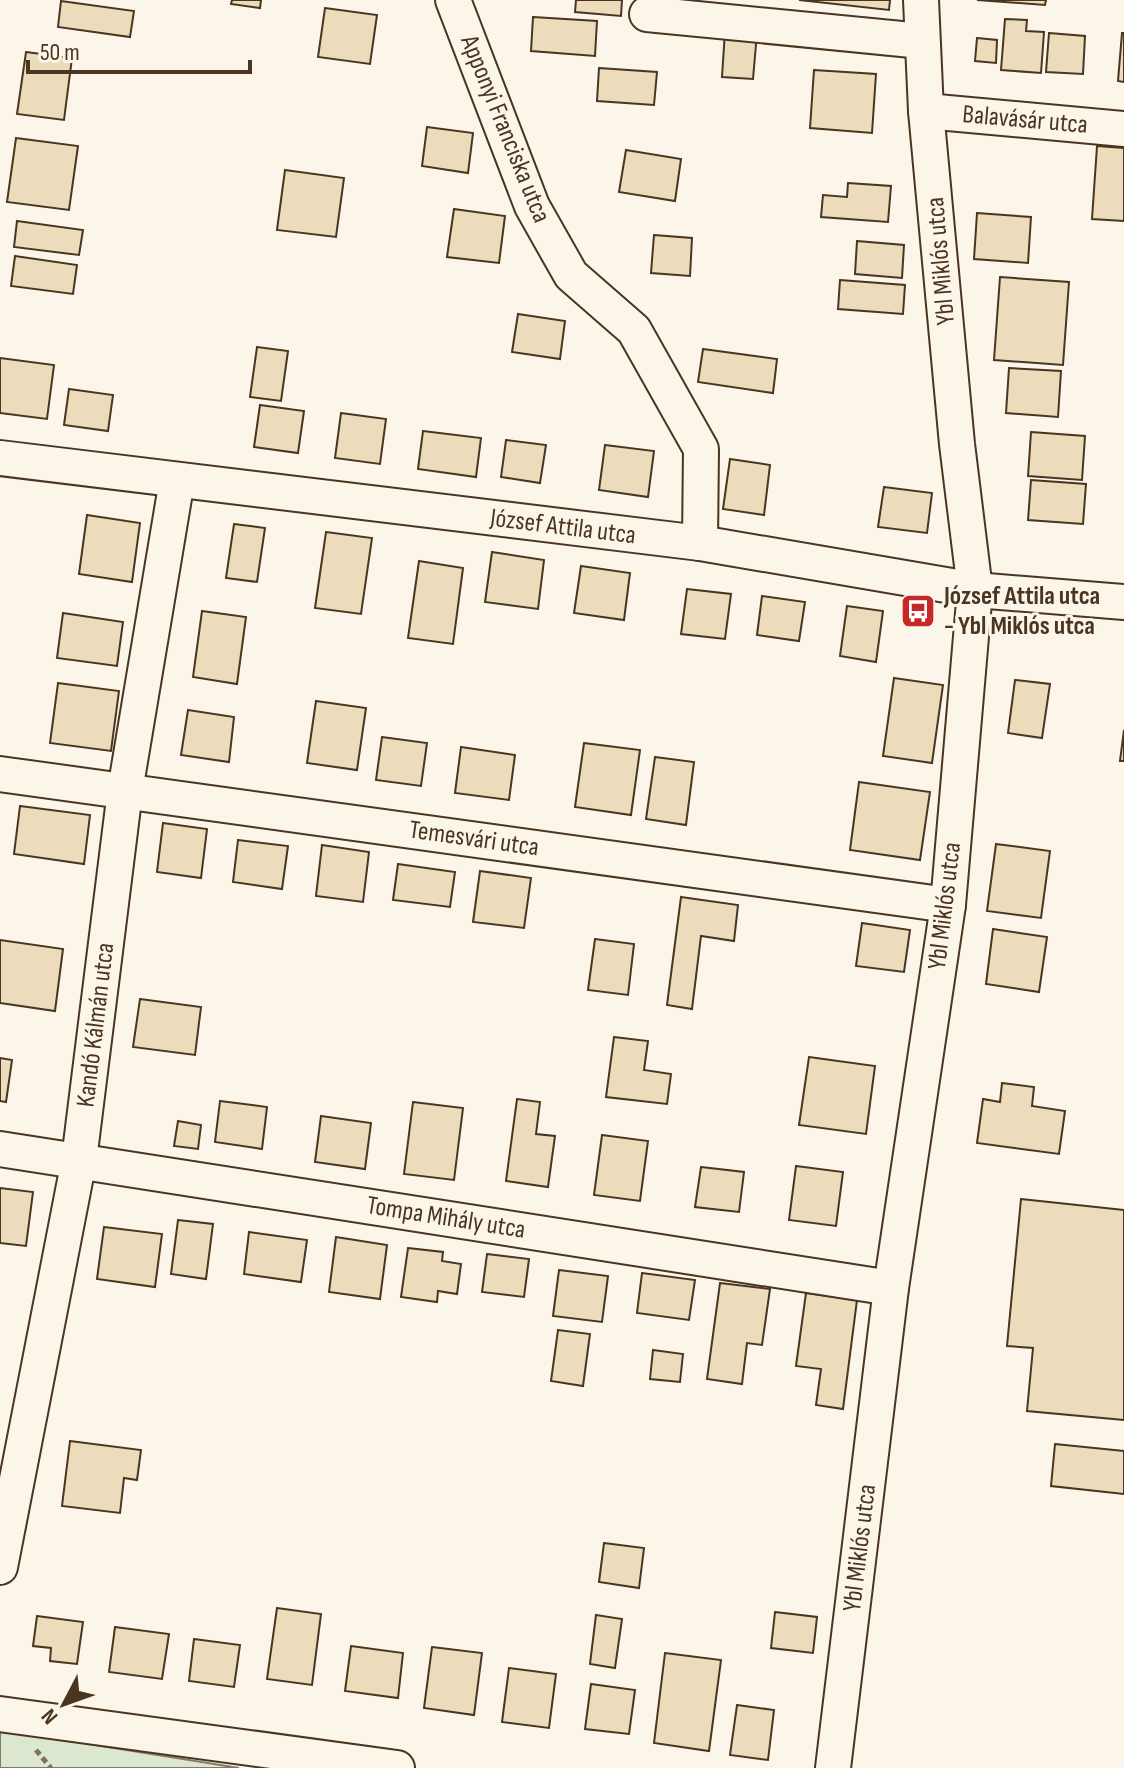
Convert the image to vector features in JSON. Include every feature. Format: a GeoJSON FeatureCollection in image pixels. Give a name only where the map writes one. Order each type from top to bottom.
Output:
{"type":"FeatureCollection","features":[{"type":"Feature","properties":{"kind":"street","name":"Apponyi Franciska utca"},"geometry":{"type":"LineString","coordinates":[[453,0],[532,206],[571,275],[634,330],[701,449],[700,543]]}},
{"type":"Feature","properties":{"kind":"street","name":"Ybl Miklós utca"},"geometry":{"type":"LineString","coordinates":[[833,1768],[891,1288],[948,905],[975,590],[957,444],[926,111],[921,0]]}},
{"type":"Feature","properties":{"kind":"street"},"geometry":{"type":"LineString","coordinates":[[647,14],[922,41]]}},
{"type":"Feature","properties":{"kind":"street","name":"Balavásár utca"},"geometry":{"type":"LineString","coordinates":[[926,111],[1124,129]]}},
{"type":"Feature","properties":{"kind":"street","name":"József Attila utca"},"geometry":{"type":"LineString","coordinates":[[0,458],[700,543],[975,590],[1124,602]]}},
{"type":"Feature","properties":{"kind":"street","name":"Kandó Kálmán utca"},"geometry":{"type":"LineString","coordinates":[[0,1567],[79,1160],[125,791],[177,480]]}},
{"type":"Feature","properties":{"kind":"street","name":"Temesvári utca"},"geometry":{"type":"LineString","coordinates":[[0,774],[948,905]]}},
{"type":"Feature","properties":{"kind":"street","name":"Tompa Mihály utca"},"geometry":{"type":"LineString","coordinates":[[0,1149],[891,1288]]}},
{"type":"Feature","properties":{"kind":"street"},"geometry":{"type":"LineString","coordinates":[[0,1714],[397,1768]]}},
{"type":"Feature","properties":{"kind":"green space"},"geometry":{"type":"Polygon","coordinates":[[[0,1730],[20,1733],[239,1768],[0,1768],[0,1730]]]}},
{"type":"Feature","properties":{"kind":"building"},"geometry":{"type":"Polygon","coordinates":[[[232,0],[261,0],[260,8],[231,4],[232,0]]]}},
{"type":"Feature","properties":{"kind":"building"},"geometry":{"type":"Polygon","coordinates":[[[576,0],[622,0],[621,16],[575,12],[576,0]]]}},
{"type":"Feature","properties":{"kind":"building"},"geometry":{"type":"Polygon","coordinates":[[[799,0],[890,0],[889,10],[799,0]]]}},
{"type":"Feature","properties":{"kind":"building"},"geometry":{"type":"Polygon","coordinates":[[[977,0],[1046,0],[1045,5],[977,0]]]}},
{"type":"Feature","properties":{"kind":"building"},"geometry":{"type":"Polygon","coordinates":[[[61,1],[134,11],[130,37],[58,27],[61,1]]]}},
{"type":"Feature","properties":{"kind":"building"},"geometry":{"type":"Polygon","coordinates":[[[325,8],[377,15],[370,64],[318,57],[325,8]]]}},
{"type":"Feature","properties":{"kind":"building"},"geometry":{"type":"Polygon","coordinates":[[[533,17],[597,21],[595,56],[531,51],[533,17]]]}},
{"type":"Feature","properties":{"kind":"building"},"geometry":{"type":"Polygon","coordinates":[[[1005,19],[1027,20],[1026,31],[1044,32],[1041,73],[1001,70],[1005,19]]]}},
{"type":"Feature","properties":{"kind":"building"},"geometry":{"type":"Polygon","coordinates":[[[725,31],[757,33],[753,79],[722,77],[725,31]]]}},
{"type":"Feature","properties":{"kind":"building"},"geometry":{"type":"Polygon","coordinates":[[[1049,33],[1085,36],[1083,74],[1046,72],[1049,33]]]}},
{"type":"Feature","properties":{"kind":"building"},"geometry":{"type":"Polygon","coordinates":[[[1124,33],[1124,82],[1118,81],[1124,33]]]}},
{"type":"Feature","properties":{"kind":"building"},"geometry":{"type":"Polygon","coordinates":[[[977,38],[997,40],[996,63],[975,61],[977,38]]]}},
{"type":"Feature","properties":{"kind":"building"},"geometry":{"type":"Polygon","coordinates":[[[26,52],[72,58],[64,120],[17,114],[26,52]]]}},
{"type":"Feature","properties":{"kind":"building"},"geometry":{"type":"Polygon","coordinates":[[[599,68],[657,72],[654,105],[597,101],[599,68]]]}},
{"type":"Feature","properties":{"kind":"building"},"geometry":{"type":"Polygon","coordinates":[[[814,70],[876,74],[872,133],[810,128],[814,70]]]}},
{"type":"Feature","properties":{"kind":"building"},"geometry":{"type":"Polygon","coordinates":[[[427,127],[473,133],[468,173],[422,166],[427,127]]]}},
{"type":"Feature","properties":{"kind":"building"},"geometry":{"type":"Polygon","coordinates":[[[16,138],[78,146],[69,210],[7,202],[16,138]]]}},
{"type":"Feature","properties":{"kind":"building"},"geometry":{"type":"Polygon","coordinates":[[[1097,146],[1124,148],[1124,221],[1092,219],[1097,146]]]}},
{"type":"Feature","properties":{"kind":"building"},"geometry":{"type":"Polygon","coordinates":[[[626,150],[681,159],[675,201],[619,192],[626,150]]]}},
{"type":"Feature","properties":{"kind":"building"},"geometry":{"type":"Polygon","coordinates":[[[285,170],[344,178],[336,237],[277,230],[285,170]]]}},
{"type":"Feature","properties":{"kind":"building"},"geometry":{"type":"Polygon","coordinates":[[[848,183],[891,186],[888,222],[821,217],[823,195],[847,197],[848,183]]]}},
{"type":"Feature","properties":{"kind":"building"},"geometry":{"type":"Polygon","coordinates":[[[454,209],[505,216],[499,263],[447,257],[454,209]]]}},
{"type":"Feature","properties":{"kind":"building"},"geometry":{"type":"Polygon","coordinates":[[[977,213],[1031,217],[1028,263],[974,259],[977,213]]]}},
{"type":"Feature","properties":{"kind":"building"},"geometry":{"type":"Polygon","coordinates":[[[17,221],[83,230],[79,255],[14,247],[17,221]]]}},
{"type":"Feature","properties":{"kind":"building"},"geometry":{"type":"Polygon","coordinates":[[[654,235],[692,238],[690,276],[651,273],[654,235]]]}},
{"type":"Feature","properties":{"kind":"building"},"geometry":{"type":"Polygon","coordinates":[[[857,241],[904,245],[902,278],[855,274],[857,241]]]}},
{"type":"Feature","properties":{"kind":"building"},"geometry":{"type":"Polygon","coordinates":[[[15,256],[77,265],[73,294],[11,286],[15,256]]]}},
{"type":"Feature","properties":{"kind":"building"},"geometry":{"type":"Polygon","coordinates":[[[1000,277],[1069,282],[1063,365],[994,360],[1000,277]]]}},
{"type":"Feature","properties":{"kind":"building"},"geometry":{"type":"Polygon","coordinates":[[[840,280],[905,285],[903,314],[838,309],[840,280]]]}},
{"type":"Feature","properties":{"kind":"building"},"geometry":{"type":"Polygon","coordinates":[[[518,314],[565,321],[560,359],[512,352],[518,314]]]}},
{"type":"Feature","properties":{"kind":"building"},"geometry":{"type":"Polygon","coordinates":[[[257,347],[288,351],[281,401],[250,397],[257,347]]]}},
{"type":"Feature","properties":{"kind":"building"},"geometry":{"type":"Polygon","coordinates":[[[703,349],[777,359],[773,393],[698,382],[703,349]]]}},
{"type":"Feature","properties":{"kind":"building"},"geometry":{"type":"Polygon","coordinates":[[[0,358],[54,365],[47,419],[0,413],[0,358]]]}},
{"type":"Feature","properties":{"kind":"building"},"geometry":{"type":"Polygon","coordinates":[[[1009,368],[1061,371],[1058,417],[1006,413],[1009,368]]]}},
{"type":"Feature","properties":{"kind":"building"},"geometry":{"type":"Polygon","coordinates":[[[69,389],[113,395],[108,431],[64,425],[69,389]]]}},
{"type":"Feature","properties":{"kind":"building"},"geometry":{"type":"Polygon","coordinates":[[[260,405],[304,411],[298,453],[254,447],[260,405]]]}},
{"type":"Feature","properties":{"kind":"building"},"geometry":{"type":"Polygon","coordinates":[[[341,413],[386,419],[380,464],[335,458],[341,413]]]}},
{"type":"Feature","properties":{"kind":"building"},"geometry":{"type":"Polygon","coordinates":[[[423,431],[481,438],[476,477],[418,469],[423,431]]]}},
{"type":"Feature","properties":{"kind":"building"},"geometry":{"type":"Polygon","coordinates":[[[1031,432],[1085,436],[1082,480],[1028,476],[1031,432]]]}},
{"type":"Feature","properties":{"kind":"building"},"geometry":{"type":"Polygon","coordinates":[[[506,440],[546,445],[540,483],[501,477],[506,440]]]}},
{"type":"Feature","properties":{"kind":"building"},"geometry":{"type":"Polygon","coordinates":[[[605,445],[654,451],[648,497],[599,490],[605,445]]]}},
{"type":"Feature","properties":{"kind":"building"},"geometry":{"type":"Polygon","coordinates":[[[730,459],[770,465],[764,515],[723,509],[730,459]]]}},
{"type":"Feature","properties":{"kind":"building"},"geometry":{"type":"Polygon","coordinates":[[[1031,480],[1086,484],[1083,524],[1028,520],[1031,480]]]}},
{"type":"Feature","properties":{"kind":"building"},"geometry":{"type":"Polygon","coordinates":[[[884,487],[932,493],[927,533],[878,527],[884,487]]]}},
{"type":"Feature","properties":{"kind":"building"},"geometry":{"type":"Polygon","coordinates":[[[87,515],[140,523],[132,582],[79,574],[87,515]]]}},
{"type":"Feature","properties":{"kind":"building"},"geometry":{"type":"Polygon","coordinates":[[[234,524],[265,528],[257,582],[226,578],[234,524]]]}},
{"type":"Feature","properties":{"kind":"building"},"geometry":{"type":"Polygon","coordinates":[[[326,532],[372,538],[361,614],[315,608],[326,532]]]}},
{"type":"Feature","properties":{"kind":"building"},"geometry":{"type":"Polygon","coordinates":[[[492,552],[544,560],[538,609],[485,602],[492,552]]]}},
{"type":"Feature","properties":{"kind":"building"},"geometry":{"type":"Polygon","coordinates":[[[419,561],[463,568],[453,644],[408,638],[419,561]]]}},
{"type":"Feature","properties":{"kind":"building"},"geometry":{"type":"Polygon","coordinates":[[[581,566],[630,573],[624,620],[574,613],[581,566]]]}},
{"type":"Feature","properties":{"kind":"building"},"geometry":{"type":"Polygon","coordinates":[[[687,589],[731,594],[725,639],[681,634],[687,589]]]}},
{"type":"Feature","properties":{"kind":"building"},"geometry":{"type":"Polygon","coordinates":[[[762,596],[805,602],[799,641],[757,635],[762,596]]]}},
{"type":"Feature","properties":{"kind":"building"},"geometry":{"type":"Polygon","coordinates":[[[847,606],[883,611],[876,662],[840,656],[847,606]]]}},
{"type":"Feature","properties":{"kind":"building"},"geometry":{"type":"Polygon","coordinates":[[[202,611],[246,617],[237,684],[193,677],[202,611]]]}},
{"type":"Feature","properties":{"kind":"building"},"geometry":{"type":"Polygon","coordinates":[[[63,613],[123,622],[117,666],[57,658],[63,613]]]}},
{"type":"Feature","properties":{"kind":"building"},"geometry":{"type":"Polygon","coordinates":[[[894,678],[943,685],[932,763],[883,756],[894,678]]]}},
{"type":"Feature","properties":{"kind":"building"},"geometry":{"type":"Polygon","coordinates":[[[1015,680],[1050,684],[1042,738],[1008,733],[1015,680]]]}},
{"type":"Feature","properties":{"kind":"building"},"geometry":{"type":"Polygon","coordinates":[[[58,683],[119,691],[111,751],[50,743],[58,683]]]}},
{"type":"Feature","properties":{"kind":"building"},"geometry":{"type":"Polygon","coordinates":[[[316,701],[366,708],[357,770],[307,763],[316,701]]]}},
{"type":"Feature","properties":{"kind":"building"},"geometry":{"type":"Polygon","coordinates":[[[188,710],[234,717],[229,762],[181,755],[188,710]]]}},
{"type":"Feature","properties":{"kind":"building"},"geometry":{"type":"Polygon","coordinates":[[[1124,730],[1124,761],[1120,761],[1124,730]]]}},
{"type":"Feature","properties":{"kind":"building"},"geometry":{"type":"Polygon","coordinates":[[[382,737],[427,743],[421,786],[376,780],[382,737]]]}},
{"type":"Feature","properties":{"kind":"building"},"geometry":{"type":"Polygon","coordinates":[[[584,743],[640,750],[631,815],[575,807],[584,743]]]}},
{"type":"Feature","properties":{"kind":"building"},"geometry":{"type":"Polygon","coordinates":[[[461,747],[515,755],[509,800],[455,793],[461,747]]]}},
{"type":"Feature","properties":{"kind":"building"},"geometry":{"type":"Polygon","coordinates":[[[655,757],[694,762],[686,825],[646,819],[655,757]]]}},
{"type":"Feature","properties":{"kind":"building"},"geometry":{"type":"Polygon","coordinates":[[[859,782],[930,792],[920,860],[850,850],[859,782]]]}},
{"type":"Feature","properties":{"kind":"building"},"geometry":{"type":"Polygon","coordinates":[[[20,806],[90,815],[84,864],[14,854],[20,806]]]}},
{"type":"Feature","properties":{"kind":"building"},"geometry":{"type":"Polygon","coordinates":[[[163,823],[207,829],[201,878],[157,872],[163,823]]]}},
{"type":"Feature","properties":{"kind":"building"},"geometry":{"type":"Polygon","coordinates":[[[238,840],[288,846],[282,889],[233,882],[238,840]]]}},
{"type":"Feature","properties":{"kind":"building"},"geometry":{"type":"Polygon","coordinates":[[[996,844],[1050,851],[1041,918],[987,911],[996,844]]]}},
{"type":"Feature","properties":{"kind":"building"},"geometry":{"type":"Polygon","coordinates":[[[322,845],[369,852],[363,902],[316,896],[322,845]]]}},
{"type":"Feature","properties":{"kind":"building"},"geometry":{"type":"Polygon","coordinates":[[[398,864],[455,872],[450,907],[393,900],[398,864]]]}},
{"type":"Feature","properties":{"kind":"building"},"geometry":{"type":"Polygon","coordinates":[[[480,871],[531,878],[524,928],[473,922],[480,871]]]}},
{"type":"Feature","properties":{"kind":"building"},"geometry":{"type":"Polygon","coordinates":[[[681,897],[738,905],[734,941],[701,936],[692,1009],[667,1005],[681,897]]]}},
{"type":"Feature","properties":{"kind":"building"},"geometry":{"type":"Polygon","coordinates":[[[862,923],[910,930],[904,972],[856,966],[862,923]]]}},
{"type":"Feature","properties":{"kind":"building"},"geometry":{"type":"Polygon","coordinates":[[[993,929],[1047,937],[1039,992],[986,984],[993,929]]]}},
{"type":"Feature","properties":{"kind":"building"},"geometry":{"type":"Polygon","coordinates":[[[595,939],[634,944],[628,995],[588,990],[595,939]]]}},
{"type":"Feature","properties":{"kind":"building"},"geometry":{"type":"Polygon","coordinates":[[[0,940],[63,949],[55,1011],[0,1003],[0,940]]]}},
{"type":"Feature","properties":{"kind":"building"},"geometry":{"type":"Polygon","coordinates":[[[140,999],[201,1007],[195,1055],[133,1047],[140,999]]]}},
{"type":"Feature","properties":{"kind":"building"},"geometry":{"type":"Polygon","coordinates":[[[614,1037],[648,1041],[644,1070],[671,1074],[667,1104],[606,1097],[614,1037]]]}},
{"type":"Feature","properties":{"kind":"building"},"geometry":{"type":"Polygon","coordinates":[[[809,1057],[875,1066],[866,1134],[799,1125],[809,1057]]]}},
{"type":"Feature","properties":{"kind":"building"},"geometry":{"type":"Polygon","coordinates":[[[0,1058],[12,1060],[6,1102],[0,1101],[0,1058]]]}},
{"type":"Feature","properties":{"kind":"building"},"geometry":{"type":"Polygon","coordinates":[[[1002,1083],[1034,1087],[1032,1106],[1065,1111],[1059,1154],[977,1143],[983,1099],[1000,1102],[1002,1083]]]}},
{"type":"Feature","properties":{"kind":"building"},"geometry":{"type":"Polygon","coordinates":[[[517,1099],[540,1102],[536,1134],[555,1136],[548,1187],[506,1181],[517,1099]]]}},
{"type":"Feature","properties":{"kind":"building"},"geometry":{"type":"Polygon","coordinates":[[[220,1101],[267,1107],[262,1149],[215,1142],[220,1101]]]}},
{"type":"Feature","properties":{"kind":"building"},"geometry":{"type":"Polygon","coordinates":[[[413,1102],[463,1108],[454,1180],[404,1174],[413,1102]]]}},
{"type":"Feature","properties":{"kind":"building"},"geometry":{"type":"Polygon","coordinates":[[[321,1116],[371,1123],[365,1169],[315,1162],[321,1116]]]}},
{"type":"Feature","properties":{"kind":"building"},"geometry":{"type":"Polygon","coordinates":[[[178,1121],[201,1125],[198,1149],[174,1146],[178,1121]]]}},
{"type":"Feature","properties":{"kind":"building"},"geometry":{"type":"Polygon","coordinates":[[[602,1135],[648,1141],[640,1201],[594,1195],[602,1135]]]}},
{"type":"Feature","properties":{"kind":"building"},"geometry":{"type":"Polygon","coordinates":[[[796,1166],[843,1172],[836,1226],[789,1220],[796,1166]]]}},
{"type":"Feature","properties":{"kind":"building"},"geometry":{"type":"Polygon","coordinates":[[[701,1167],[744,1172],[739,1212],[695,1207],[701,1167]]]}},
{"type":"Feature","properties":{"kind":"building"},"geometry":{"type":"Polygon","coordinates":[[[0,1188],[33,1192],[26,1246],[0,1243],[0,1188]]]}},
{"type":"Feature","properties":{"kind":"building"},"geometry":{"type":"Polygon","coordinates":[[[1021,1199],[1124,1210],[1124,1420],[1027,1411],[1033,1348],[1007,1346],[1021,1199]]]}},
{"type":"Feature","properties":{"kind":"building"},"geometry":{"type":"Polygon","coordinates":[[[178,1220],[213,1224],[206,1279],[171,1274],[178,1220]]]}},
{"type":"Feature","properties":{"kind":"building"},"geometry":{"type":"Polygon","coordinates":[[[104,1227],[162,1234],[155,1287],[97,1279],[104,1227]]]}},
{"type":"Feature","properties":{"kind":"building"},"geometry":{"type":"Polygon","coordinates":[[[249,1232],[307,1240],[301,1282],[244,1274],[249,1232]]]}},
{"type":"Feature","properties":{"kind":"building"},"geometry":{"type":"Polygon","coordinates":[[[336,1237],[387,1245],[380,1299],[329,1292],[336,1237]]]}},
{"type":"Feature","properties":{"kind":"building"},"geometry":{"type":"Polygon","coordinates":[[[408,1248],[443,1252],[442,1261],[461,1264],[457,1294],[438,1291],[437,1302],[401,1297],[408,1248]]]}},
{"type":"Feature","properties":{"kind":"building"},"geometry":{"type":"Polygon","coordinates":[[[487,1254],[529,1259],[524,1297],[482,1292],[487,1254]]]}},
{"type":"Feature","properties":{"kind":"building"},"geometry":{"type":"Polygon","coordinates":[[[559,1270],[608,1276],[602,1322],[553,1316],[559,1270]]]}},
{"type":"Feature","properties":{"kind":"building"},"geometry":{"type":"Polygon","coordinates":[[[642,1273],[695,1280],[689,1320],[637,1313],[642,1273]]]}},
{"type":"Feature","properties":{"kind":"building"},"geometry":{"type":"Polygon","coordinates":[[[720,1283],[770,1289],[762,1345],[747,1343],[742,1384],[707,1379],[720,1283]]]}},
{"type":"Feature","properties":{"kind":"building"},"geometry":{"type":"Polygon","coordinates":[[[806,1293],[857,1300],[843,1409],[816,1405],[821,1369],[796,1366],[806,1293]]]}},
{"type":"Feature","properties":{"kind":"building"},"geometry":{"type":"Polygon","coordinates":[[[558,1330],[590,1334],[583,1386],[551,1381],[558,1330]]]}},
{"type":"Feature","properties":{"kind":"building"},"geometry":{"type":"Polygon","coordinates":[[[653,1350],[683,1354],[680,1382],[650,1379],[653,1350]]]}},
{"type":"Feature","properties":{"kind":"building"},"geometry":{"type":"Polygon","coordinates":[[[70,1441],[141,1450],[137,1480],[124,1478],[120,1513],[62,1506],[70,1441]]]}},
{"type":"Feature","properties":{"kind":"building"},"geometry":{"type":"Polygon","coordinates":[[[1055,1444],[1124,1451],[1124,1494],[1051,1486],[1055,1444]]]}},
{"type":"Feature","properties":{"kind":"building"},"geometry":{"type":"Polygon","coordinates":[[[604,1543],[644,1548],[639,1588],[599,1582],[604,1543]]]}},
{"type":"Feature","properties":{"kind":"building"},"geometry":{"type":"Polygon","coordinates":[[[277,1608],[321,1614],[312,1685],[267,1679],[277,1608]]]}},
{"type":"Feature","properties":{"kind":"building"},"geometry":{"type":"Polygon","coordinates":[[[775,1612],[817,1617],[813,1653],[771,1648],[775,1612]]]}},
{"type":"Feature","properties":{"kind":"building"},"geometry":{"type":"Polygon","coordinates":[[[596,1615],[622,1619],[615,1668],[590,1664],[596,1615]]]}},
{"type":"Feature","properties":{"kind":"building"},"geometry":{"type":"Polygon","coordinates":[[[37,1616],[83,1622],[77,1664],[50,1661],[51,1648],[33,1646],[37,1616]]]}},
{"type":"Feature","properties":{"kind":"building"},"geometry":{"type":"Polygon","coordinates":[[[115,1627],[169,1634],[162,1679],[109,1672],[115,1627]]]}},
{"type":"Feature","properties":{"kind":"building"},"geometry":{"type":"Polygon","coordinates":[[[194,1639],[240,1645],[234,1687],[189,1681],[194,1639]]]}},
{"type":"Feature","properties":{"kind":"building"},"geometry":{"type":"Polygon","coordinates":[[[351,1646],[403,1653],[398,1698],[345,1691],[351,1646]]]}},
{"type":"Feature","properties":{"kind":"building"},"geometry":{"type":"Polygon","coordinates":[[[432,1647],[482,1653],[474,1715],[424,1708],[432,1647]]]}},
{"type":"Feature","properties":{"kind":"building"},"geometry":{"type":"Polygon","coordinates":[[[665,1653],[721,1660],[709,1751],[654,1743],[665,1653]]]}},
{"type":"Feature","properties":{"kind":"building"},"geometry":{"type":"Polygon","coordinates":[[[509,1668],[556,1674],[549,1728],[502,1722],[509,1668]]]}},
{"type":"Feature","properties":{"kind":"building"},"geometry":{"type":"Polygon","coordinates":[[[591,1684],[635,1690],[629,1734],[585,1729],[591,1684]]]}},
{"type":"Feature","properties":{"kind":"building"},"geometry":{"type":"Polygon","coordinates":[[[737,1705],[774,1710],[768,1760],[730,1755],[737,1705]]]}},
{"type":"Feature","properties":{"kind":"place","name":"József Attila utca - Ybl Miklós utca"},"geometry":{"type":"Point","coordinates":[918,611]}}]}
